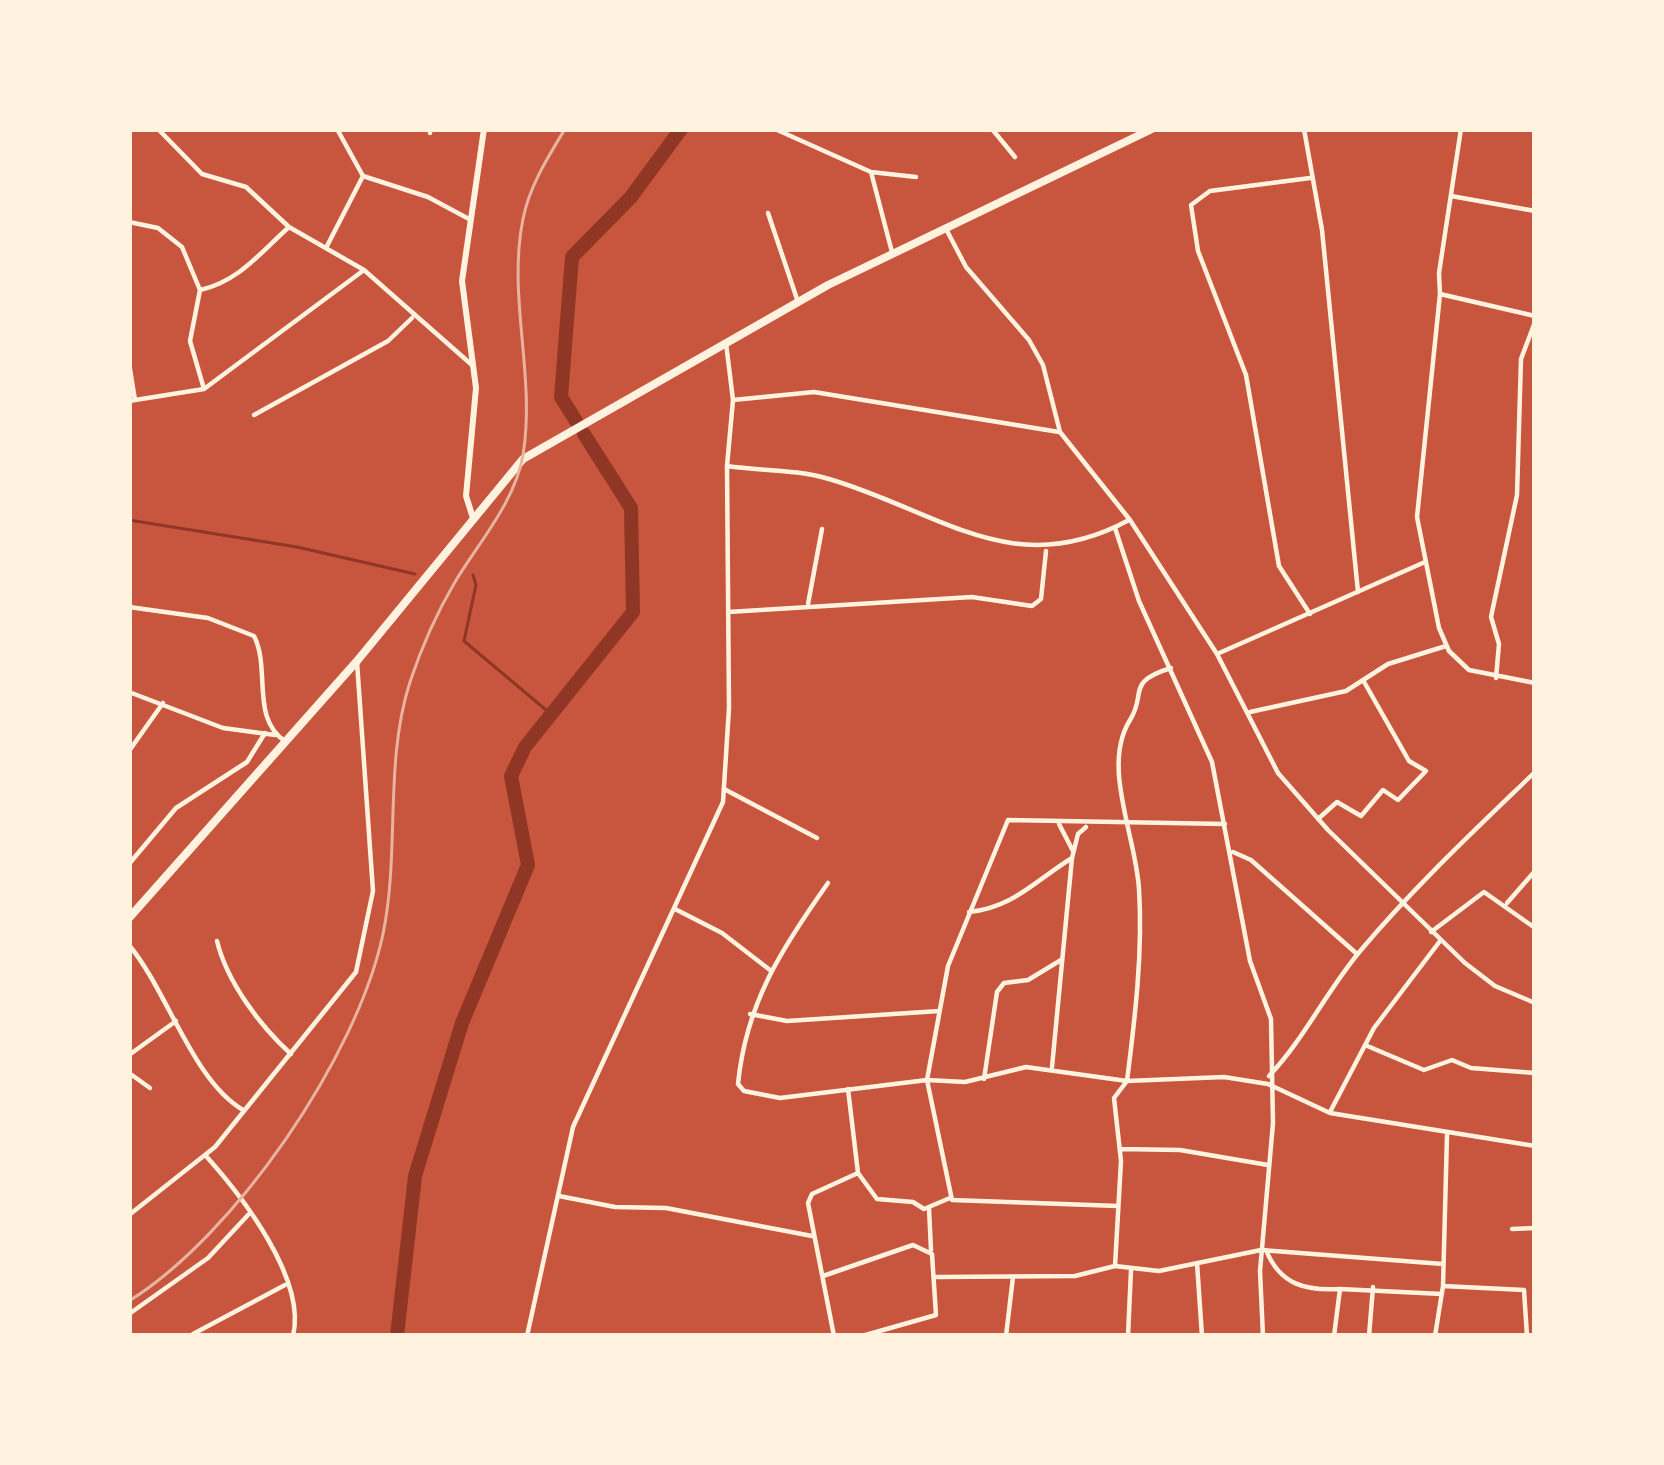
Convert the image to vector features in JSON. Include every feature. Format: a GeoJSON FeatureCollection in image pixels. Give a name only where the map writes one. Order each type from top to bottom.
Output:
{"type":"FeatureCollection","features":[{"type":"Feature","properties":{"kind":"highway"},"geometry":{"type":"LineString","coordinates":[[129,918],[357,661],[523,459],[892,252],[1152,129]]}},
{"type":"Feature","properties":{"kind":"main road"},"geometry":{"type":"LineString","coordinates":[[472,518],[466,496],[476,403],[462,280],[484,129]]}},
{"type":"Feature","properties":{"kind":"street"},"geometry":{"type":"LineString","coordinates":[[158,129],[202,174],[245,187],[290,226],[364,269],[472,365]]}},
{"type":"Feature","properties":{"kind":"street"},"geometry":{"type":"LineString","coordinates":[[338,129],[363,176],[428,197],[469,219]]}},
{"type":"Feature","properties":{"kind":"street"},"geometry":{"type":"LineString","coordinates":[[776,129],[871,172],[916,177]]}},
{"type":"Feature","properties":{"kind":"street"},"geometry":{"type":"LineString","coordinates":[[992,129],[1016,157]]}},
{"type":"Feature","properties":{"kind":"street"},"geometry":{"type":"LineString","coordinates":[[1304,129],[1322,230],[1358,592]]}},
{"type":"Feature","properties":{"kind":"street"},"geometry":{"type":"LineString","coordinates":[[1461,129],[1440,294],[1429,435],[1418,489],[1425,562],[1446,646],[1469,670],[1535,683]]}},
{"type":"Feature","properties":{"kind":"street"},"geometry":{"type":"LineString","coordinates":[[871,172],[892,252]]}},
{"type":"Feature","properties":{"kind":"street"},"geometry":{"type":"LineString","coordinates":[[327,246],[363,176]]}},
{"type":"Feature","properties":{"kind":"street"},"geometry":{"type":"LineString","coordinates":[[1310,178],[1210,191],[1191,205],[1198,250],[1246,375],[1279,566],[1310,614]]}},
{"type":"Feature","properties":{"kind":"street"},"geometry":{"type":"LineString","coordinates":[[1451,196],[1535,211]]}},
{"type":"Feature","properties":{"kind":"street"},"geometry":{"type":"LineString","coordinates":[[768,212],[798,302]]}},
{"type":"Feature","properties":{"kind":"street"},"geometry":{"type":"LineString","coordinates":[[129,222],[158,227],[182,247],[200,290],[190,341],[204,388]]}},
{"type":"Feature","properties":{"kind":"street"},"geometry":{"type":"LineString","coordinates":[[200,290],[222,285],[241,272],[290,226]]}},
{"type":"Feature","properties":{"kind":"street"},"geometry":{"type":"LineString","coordinates":[[945,227],[966,267],[1036,353],[1060,432],[1130,520],[1217,654],[1278,772],[1318,819],[1440,941],[1495,986],[1535,1004]]}},
{"type":"Feature","properties":{"kind":"street"},"geometry":{"type":"LineString","coordinates":[[129,363],[132,400],[204,388],[364,269]]}},
{"type":"Feature","properties":{"kind":"street"},"geometry":{"type":"LineString","coordinates":[[1440,294],[1535,319],[1521,359],[1516,495],[1491,617],[1498,644],[1496,678]]}},
{"type":"Feature","properties":{"kind":"street"},"geometry":{"type":"LineString","coordinates":[[254,415],[388,341],[414,316]]}},
{"type":"Feature","properties":{"kind":"street"},"geometry":{"type":"LineString","coordinates":[[527,1336],[573,1127],[716,822],[724,789],[727,466],[733,400],[726,342]]}},
{"type":"Feature","properties":{"kind":"street"},"geometry":{"type":"LineString","coordinates":[[733,400],[814,392],[1060,432]]}},
{"type":"Feature","properties":{"kind":"street"},"geometry":{"type":"LineString","coordinates":[[727,466],[826,478],[959,529],[1046,549],[1130,520]]}},
{"type":"Feature","properties":{"kind":"street"},"geometry":{"type":"LineString","coordinates":[[1115,528],[1138,601],[1212,762],[1250,961],[1270,1019],[1263,1336]]}},
{"type":"Feature","properties":{"kind":"street"},"geometry":{"type":"LineString","coordinates":[[808,604],[822,529]]}},
{"type":"Feature","properties":{"kind":"street"},"geometry":{"type":"LineString","coordinates":[[728,612],[972,598],[1032,606],[1041,599],[1046,549]]}},
{"type":"Feature","properties":{"kind":"street"},"geometry":{"type":"LineString","coordinates":[[1217,654],[1425,562]]}},
{"type":"Feature","properties":{"kind":"street"},"geometry":{"type":"LineString","coordinates":[[129,608],[208,618],[254,636],[265,714],[275,735]]}},
{"type":"Feature","properties":{"kind":"street"},"geometry":{"type":"LineString","coordinates":[[1250,712],[1331,696],[1402,657],[1446,646]]}},
{"type":"Feature","properties":{"kind":"street"},"geometry":{"type":"LineString","coordinates":[[129,1215],[206,1156],[356,972],[370,915],[373,858],[357,661]]}},
{"type":"Feature","properties":{"kind":"street"},"geometry":{"type":"LineString","coordinates":[[1114,1266],[1120,1149],[1114,1098],[1127,1081],[1139,886],[1126,822],[1122,727],[1132,718],[1141,685],[1150,674],[1171,668]]}},
{"type":"Feature","properties":{"kind":"street"},"geometry":{"type":"LineString","coordinates":[[1318,819],[1337,802],[1361,816],[1384,790],[1398,800],[1426,771],[1409,761],[1363,680]]}},
{"type":"Feature","properties":{"kind":"street"},"geometry":{"type":"LineString","coordinates":[[129,692],[223,728],[275,735],[286,742]]}},
{"type":"Feature","properties":{"kind":"street"},"geometry":{"type":"LineString","coordinates":[[130,749],[163,703]]}},
{"type":"Feature","properties":{"kind":"street"},"geometry":{"type":"LineString","coordinates":[[129,864],[176,808],[247,762],[265,734]]}},
{"type":"Feature","properties":{"kind":"street"},"geometry":{"type":"LineString","coordinates":[[1268,1080],[1357,954],[1535,772]]}},
{"type":"Feature","properties":{"kind":"street"},"geometry":{"type":"LineString","coordinates":[[724,789],[817,838]]}},
{"type":"Feature","properties":{"kind":"street"},"geometry":{"type":"LineString","coordinates":[[950,1198],[946,1156],[927,1080],[948,965],[1003,826],[1015,819],[1088,825],[1225,824]]}},
{"type":"Feature","properties":{"kind":"street"},"geometry":{"type":"LineString","coordinates":[[1058,823],[1072,855]]}},
{"type":"Feature","properties":{"kind":"street"},"geometry":{"type":"LineString","coordinates":[[1052,1067],[1072,855],[1088,825]]}},
{"type":"Feature","properties":{"kind":"street"},"geometry":{"type":"LineString","coordinates":[[1232,851],[1251,860],[1357,954]]}},
{"type":"Feature","properties":{"kind":"street"},"geometry":{"type":"LineString","coordinates":[[969,912],[1014,901],[1072,855]]}},
{"type":"Feature","properties":{"kind":"street"},"geometry":{"type":"LineString","coordinates":[[1507,903],[1535,871]]}},
{"type":"Feature","properties":{"kind":"street"},"geometry":{"type":"LineString","coordinates":[[828,883],[770,970],[750,1014],[738,1084],[744,1091],[780,1098],[927,1080],[984,1079],[1052,1067],[1127,1081],[1209,1076],[1268,1080],[1330,1113],[1535,1146]]}},
{"type":"Feature","properties":{"kind":"street"},"geometry":{"type":"LineString","coordinates":[[1431,932],[1481,892],[1507,903],[1535,928]]}},
{"type":"Feature","properties":{"kind":"street"},"geometry":{"type":"LineString","coordinates":[[676,909],[741,946],[770,970]]}},
{"type":"Feature","properties":{"kind":"street"},"geometry":{"type":"LineString","coordinates":[[217,941],[227,970],[269,1034],[291,1054]]}},
{"type":"Feature","properties":{"kind":"street"},"geometry":{"type":"LineString","coordinates":[[1330,1113],[1365,1045],[1440,941]]}},
{"type":"Feature","properties":{"kind":"street"},"geometry":{"type":"LineString","coordinates":[[129,945],[158,979],[176,1021],[221,1094],[243,1110]]}},
{"type":"Feature","properties":{"kind":"street"},"geometry":{"type":"LineString","coordinates":[[984,1079],[997,992],[1004,983],[1028,980],[1061,960]]}},
{"type":"Feature","properties":{"kind":"street"},"geometry":{"type":"LineString","coordinates":[[750,1014],[788,1021],[939,1011]]}},
{"type":"Feature","properties":{"kind":"street"},"geometry":{"type":"LineString","coordinates":[[129,1055],[176,1021]]}},
{"type":"Feature","properties":{"kind":"street"},"geometry":{"type":"LineString","coordinates":[[1365,1045],[1424,1070],[1452,1060],[1471,1068],[1535,1073]]}},
{"type":"Feature","properties":{"kind":"street"},"geometry":{"type":"LineString","coordinates":[[129,1073],[151,1088]]}},
{"type":"Feature","properties":{"kind":"street"},"geometry":{"type":"LineString","coordinates":[[848,1089],[857,1173],[878,1199],[929,1208],[950,1198],[1118,1206]]}},
{"type":"Feature","properties":{"kind":"street"},"geometry":{"type":"LineString","coordinates":[[1435,1336],[1442,1290],[1447,1135]]}},
{"type":"Feature","properties":{"kind":"street"},"geometry":{"type":"LineString","coordinates":[[1120,1149],[1180,1150],[1270,1165]]}},
{"type":"Feature","properties":{"kind":"street"},"geometry":{"type":"LineString","coordinates":[[206,1156],[248,1203],[284,1271],[293,1336]]}},
{"type":"Feature","properties":{"kind":"street"},"geometry":{"type":"LineString","coordinates":[[834,1336],[812,1236],[809,1197],[857,1173]]}},
{"type":"Feature","properties":{"kind":"street"},"geometry":{"type":"LineString","coordinates":[[556,1196],[615,1208],[666,1208],[812,1236]]}},
{"type":"Feature","properties":{"kind":"street"},"geometry":{"type":"LineString","coordinates":[[862,1336],[936,1315],[929,1208]]}},
{"type":"Feature","properties":{"kind":"street"},"geometry":{"type":"LineString","coordinates":[[129,1314],[208,1258],[250,1214]]}},
{"type":"Feature","properties":{"kind":"street"},"geometry":{"type":"LineString","coordinates":[[1512,1228],[1535,1228]]}},
{"type":"Feature","properties":{"kind":"street"},"geometry":{"type":"LineString","coordinates":[[822,1276],[914,1245],[931,1252]]}},
{"type":"Feature","properties":{"kind":"street"},"geometry":{"type":"LineString","coordinates":[[1264,1250],[1277,1271],[1295,1286],[1524,1290],[1527,1336]]}},
{"type":"Feature","properties":{"kind":"street"},"geometry":{"type":"LineString","coordinates":[[937,1277],[1075,1276],[1114,1266],[1132,1270],[1264,1250],[1443,1264]]}},
{"type":"Feature","properties":{"kind":"street"},"geometry":{"type":"LineString","coordinates":[[1197,1263],[1202,1336]]}},
{"type":"Feature","properties":{"kind":"street"},"geometry":{"type":"LineString","coordinates":[[1128,1336],[1132,1270]]}},
{"type":"Feature","properties":{"kind":"street"},"geometry":{"type":"LineString","coordinates":[[1006,1336],[1013,1277]]}},
{"type":"Feature","properties":{"kind":"street"},"geometry":{"type":"LineString","coordinates":[[193,1334],[285,1285]]}},
{"type":"Feature","properties":{"kind":"street"},"geometry":{"type":"LineString","coordinates":[[1369,1336],[1373,1287]]}},
{"type":"Feature","properties":{"kind":"street"},"geometry":{"type":"LineString","coordinates":[[1334,1336],[1340,1288]]}},
{"type":"Feature","properties":{"kind":"street"},"geometry":{"type":"LineString","coordinates":[[901,1328],[904,1336]]}},
{"type":"Feature","properties":{"kind":"waterway"},"geometry":{"type":"LineString","coordinates":[[576,421],[561,397],[572,257],[631,197],[681,129]]}},
{"type":"Feature","properties":{"kind":"waterway"},"geometry":{"type":"LineString","coordinates":[[397,1336],[415,1176],[462,1023],[528,865],[511,776],[525,747],[633,612],[631,508],[584,434]]}},
{"type":"Feature","properties":{"kind":"waterway"},"geometry":{"type":"LineString","coordinates":[[129,520],[297,547],[415,574]]}},
{"type":"Feature","properties":{"kind":"waterway"},"geometry":{"type":"LineString","coordinates":[[473,575],[476,585],[464,641],[552,715]]}},
{"type":"Feature","properties":{"kind":"railway"},"geometry":{"type":"LineString","coordinates":[[129,1301],[210,1233],[286,1139],[319,1087],[369,982],[388,903],[397,744],[410,682],[442,606],[504,505],[523,455],[526,396],[519,248],[530,195],[565,129]]}}]}
